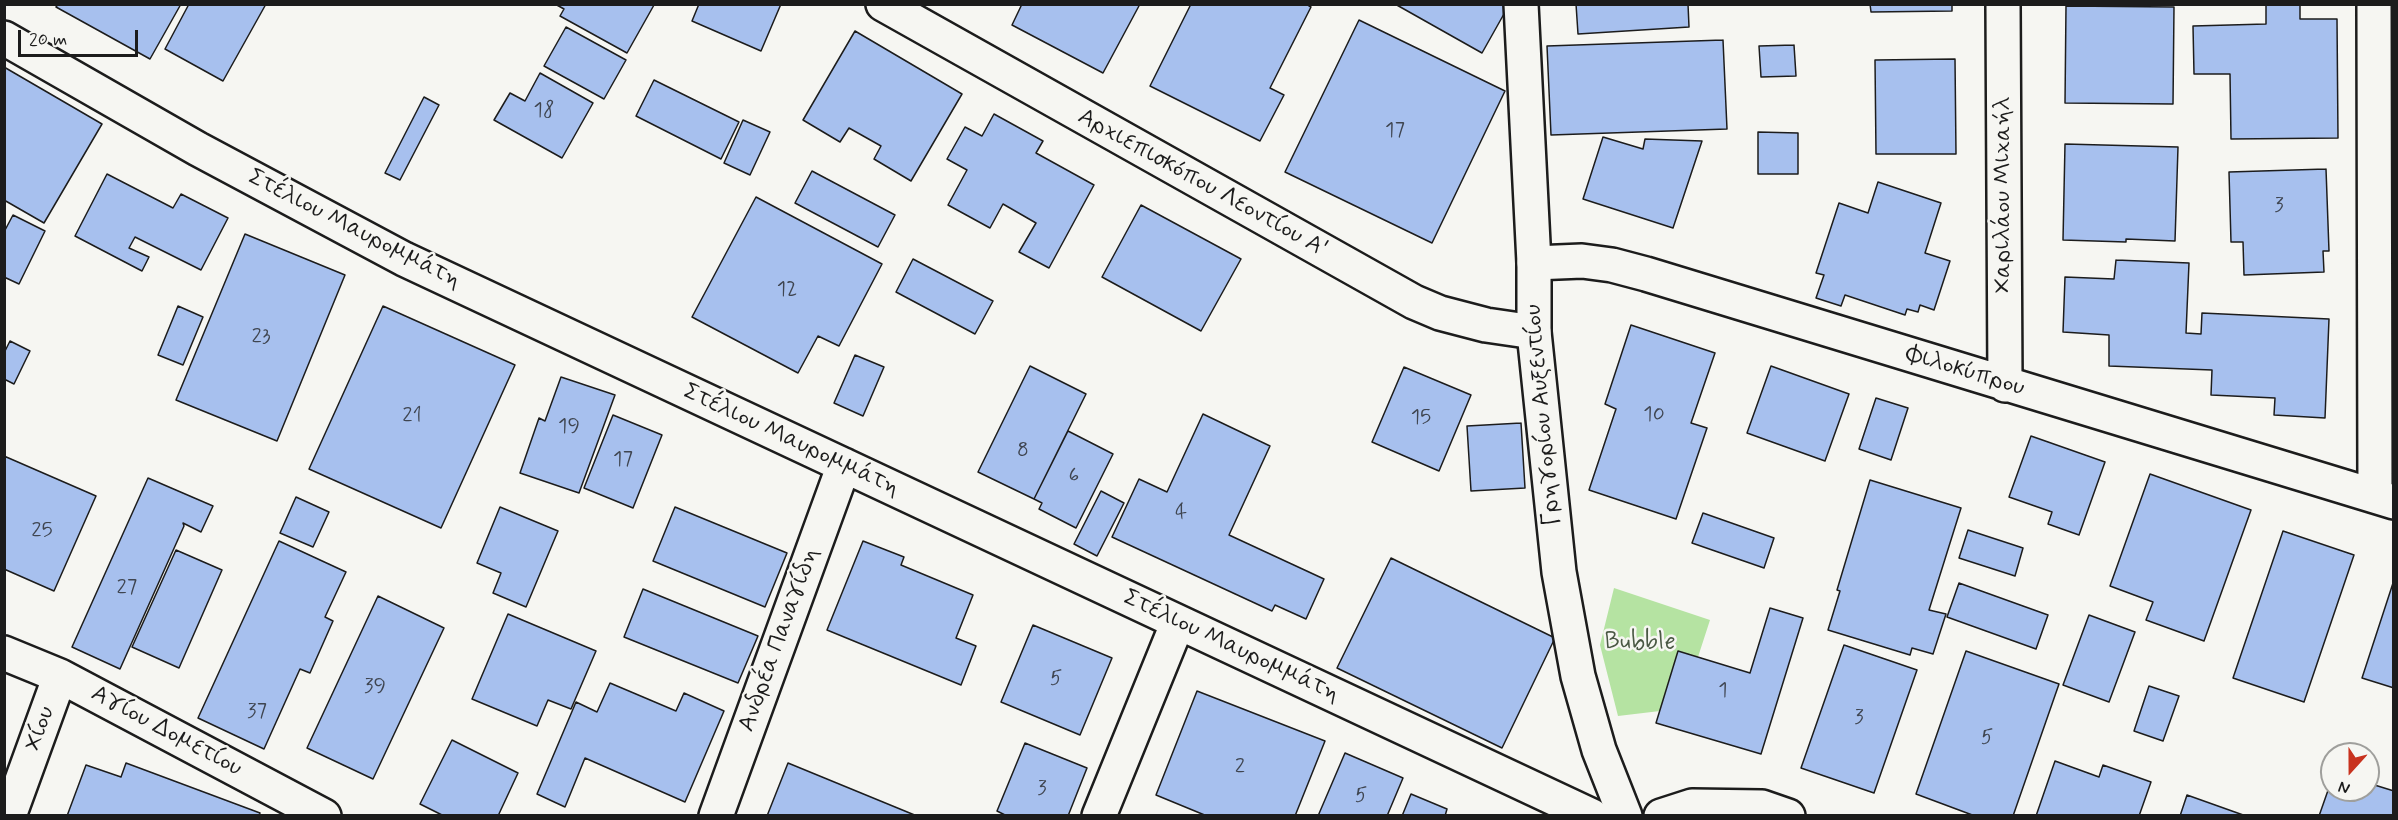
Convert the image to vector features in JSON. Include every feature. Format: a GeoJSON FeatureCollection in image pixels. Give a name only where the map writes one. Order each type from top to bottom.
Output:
{"type":"FeatureCollection","features":[{"type":"Feature","properties":{"kind":"street","name":"Αρχιεπισκόπου Λεοντίου Α'"},"geometry":{"type":"LineString","coordinates":[[883,4],[1414,302],[1440,313],[1486,325],[1534,332]]}},
{"type":"Feature","properties":{"kind":"street","name":"Γρηγορίου Αυξεντίου"},"geometry":{"type":"LineString","coordinates":[[1521,4],[1534,263],[1534,332],[1561,584],[1578,676],[1599,750],[1625,816]]}},
{"type":"Feature","properties":{"kind":"street","name":"Χαριλάου Μιχαήλ"},"geometry":{"type":"LineString","coordinates":[[2003,4],[2005,385]]}},
{"type":"Feature","properties":{"kind":"street"},"geometry":{"type":"LineString","coordinates":[[2374,4],[2384,107],[2384,499]]}},
{"type":"Feature","properties":{"kind":"street","name":"Στέλιου Μαυρομμάτη"},"geometry":{"type":"LineString","coordinates":[[4,38],[198,148],[404,259],[1592,816]]}},
{"type":"Feature","properties":{"kind":"street","name":"Φιλοκύπρου"},"geometry":{"type":"LineString","coordinates":[[1534,263],[1582,261],[1612,265],[2384,499]]}},
{"type":"Feature","properties":{"kind":"street","name":"Ανδρέα Παναγίδη"},"geometry":{"type":"LineString","coordinates":[[716,816],[844,465]]}},
{"type":"Feature","properties":{"kind":"street"},"geometry":{"type":"LineString","coordinates":[[1099,816],[1178,622]]}},
{"type":"Feature","properties":{"kind":"street","name":"Αγίου Δομετίου"},"geometry":{"type":"LineString","coordinates":[[4,653],[60,676],[324,816]]}},
{"type":"Feature","properties":{"kind":"street","name":"Χίου"},"geometry":{"type":"LineString","coordinates":[[9,816],[60,676]]}},
{"type":"Feature","properties":{"kind":"street"},"geometry":{"type":"LineString","coordinates":[[1661,816],[1692,807],[1762,807],[1788,816]]}},
{"type":"Feature","properties":{"kind":"green space","name":"Bubble"},"geometry":{"type":"Polygon","coordinates":[[[1614,588],[1710,620],[1698,657],[1678,651],[1660,711],[1618,716],[1600,645],[1614,588]]]}},
{"type":"Feature","properties":{"kind":"building"},"geometry":{"type":"Polygon","coordinates":[[[58,4],[181,4],[150,59],[56,7],[58,4]]]}},
{"type":"Feature","properties":{"kind":"building"},"geometry":{"type":"Polygon","coordinates":[[[189,4],[266,4],[223,81],[165,49],[189,4]]]}},
{"type":"Feature","properties":{"kind":"building"},"geometry":{"type":"Polygon","coordinates":[[[555,4],[654,5],[627,53],[560,16],[564,9],[555,4]]]}},
{"type":"Feature","properties":{"kind":"building"},"geometry":{"type":"Polygon","coordinates":[[[699,4],[781,4],[761,51],[692,21],[699,4]]]}},
{"type":"Feature","properties":{"kind":"building"},"geometry":{"type":"Polygon","coordinates":[[[1022,4],[1140,4],[1103,73],[1012,25],[1022,4]]]}},
{"type":"Feature","properties":{"kind":"building"},"geometry":{"type":"Polygon","coordinates":[[[1191,4],[1306,4],[1311,7],[1270,88],[1284,95],[1260,141],[1150,86],[1191,4]]]}},
{"type":"Feature","properties":{"kind":"building"},"geometry":{"type":"Polygon","coordinates":[[[1395,4],[1507,4],[1509,5],[1482,53],[1395,4]]]}},
{"type":"Feature","properties":{"kind":"building"},"geometry":{"type":"Polygon","coordinates":[[[1576,4],[1688,4],[1689,27],[1578,34],[1576,4]]]}},
{"type":"Feature","properties":{"kind":"building"},"geometry":{"type":"Polygon","coordinates":[[[1870,4],[1952,4],[1952,11],[1871,12],[1870,4]]]}},
{"type":"Feature","properties":{"kind":"building"},"geometry":{"type":"Polygon","coordinates":[[[2266,4],[2300,4],[2300,19],[2337,19],[2338,138],[2231,139],[2230,74],[2194,74],[2193,26],[2266,24],[2266,4]]]}},
{"type":"Feature","properties":{"kind":"building"},"geometry":{"type":"Polygon","coordinates":[[[2066,6],[2174,7],[2173,104],[2065,103],[2066,6]]]}},
{"type":"Feature","properties":{"kind":"building"},"geometry":{"type":"Polygon","coordinates":[[[1359,20],[1505,91],[1432,243],[1285,172],[1359,20]]]}},
{"type":"Feature","properties":{"kind":"building"},"geometry":{"type":"Polygon","coordinates":[[[566,27],[626,60],[604,99],[544,66],[566,27]]]}},
{"type":"Feature","properties":{"kind":"building"},"geometry":{"type":"Polygon","coordinates":[[[855,31],[962,94],[911,181],[874,159],[881,146],[849,128],[840,142],[803,120],[855,31]]]}},
{"type":"Feature","properties":{"kind":"building"},"geometry":{"type":"Polygon","coordinates":[[[1723,40],[1727,129],[1551,135],[1547,46],[1723,40]]]}},
{"type":"Feature","properties":{"kind":"building"},"geometry":{"type":"Polygon","coordinates":[[[1794,45],[1796,76],[1761,77],[1759,46],[1794,45]]]}},
{"type":"Feature","properties":{"kind":"building"},"geometry":{"type":"Polygon","coordinates":[[[1955,59],[1956,154],[1876,154],[1875,60],[1955,59]]]}},
{"type":"Feature","properties":{"kind":"building"},"geometry":{"type":"Polygon","coordinates":[[[4,67],[102,124],[44,223],[4,200],[4,67]]]}},
{"type":"Feature","properties":{"kind":"building"},"geometry":{"type":"Polygon","coordinates":[[[540,73],[593,103],[562,158],[494,120],[510,93],[525,101],[540,73]]]}},
{"type":"Feature","properties":{"kind":"building"},"geometry":{"type":"Polygon","coordinates":[[[654,80],[739,122],[721,159],[636,116],[654,80]]]}},
{"type":"Feature","properties":{"kind":"building"},"geometry":{"type":"Polygon","coordinates":[[[424,97],[439,105],[400,180],[385,173],[424,97]]]}},
{"type":"Feature","properties":{"kind":"building"},"geometry":{"type":"Polygon","coordinates":[[[994,114],[1043,141],[1036,153],[1094,185],[1049,268],[1019,252],[1036,223],[1003,204],[990,228],[948,205],[967,170],[947,159],[965,127],[982,136],[994,114]]]}},
{"type":"Feature","properties":{"kind":"building"},"geometry":{"type":"Polygon","coordinates":[[[743,120],[770,132],[750,175],[724,163],[743,120]]]}},
{"type":"Feature","properties":{"kind":"building"},"geometry":{"type":"Polygon","coordinates":[[[1758,132],[1798,133],[1798,174],[1758,174],[1758,132]]]}},
{"type":"Feature","properties":{"kind":"building"},"geometry":{"type":"Polygon","coordinates":[[[1603,137],[1643,149],[1645,139],[1702,141],[1673,228],[1583,199],[1603,137]]]}},
{"type":"Feature","properties":{"kind":"building"},"geometry":{"type":"Polygon","coordinates":[[[2065,144],[2178,147],[2175,241],[2063,240],[2065,144]]]}},
{"type":"Feature","properties":{"kind":"building"},"geometry":{"type":"Polygon","coordinates":[[[2326,169],[2329,251],[2323,251],[2324,272],[2244,275],[2243,242],[2231,242],[2229,172],[2326,169]]]}},
{"type":"Feature","properties":{"kind":"building"},"geometry":{"type":"Polygon","coordinates":[[[812,171],[895,215],[878,247],[795,203],[812,171]]]}},
{"type":"Feature","properties":{"kind":"building"},"geometry":{"type":"Polygon","coordinates":[[[107,174],[173,208],[181,194],[228,218],[201,270],[135,237],[129,248],[149,257],[142,271],[75,236],[107,174]]]}},
{"type":"Feature","properties":{"kind":"building"},"geometry":{"type":"Polygon","coordinates":[[[1878,182],[1941,203],[1925,253],[1950,261],[1934,310],[1920,305],[1918,312],[1907,309],[1905,315],[1845,295],[1841,306],[1816,298],[1824,275],[1816,273],[1839,203],[1868,213],[1878,182]]]}},
{"type":"Feature","properties":{"kind":"building"},"geometry":{"type":"Polygon","coordinates":[[[756,197],[882,264],[839,346],[818,336],[798,373],[692,317],[756,197]]]}},
{"type":"Feature","properties":{"kind":"building"},"geometry":{"type":"Polygon","coordinates":[[[1141,205],[1241,259],[1201,331],[1102,277],[1141,205]]]}},
{"type":"Feature","properties":{"kind":"building"},"geometry":{"type":"Polygon","coordinates":[[[13,215],[45,231],[19,284],[4,277],[4,232],[13,215]]]}},
{"type":"Feature","properties":{"kind":"building"},"geometry":{"type":"Polygon","coordinates":[[[245,234],[345,275],[277,441],[176,400],[245,234]]]}},
{"type":"Feature","properties":{"kind":"building"},"geometry":{"type":"Polygon","coordinates":[[[913,259],[993,301],[975,334],[896,292],[913,259]]]}},
{"type":"Feature","properties":{"kind":"building"},"geometry":{"type":"Polygon","coordinates":[[[2116,260],[2189,263],[2186,333],[2201,334],[2202,313],[2329,319],[2325,418],[2274,415],[2275,398],[2211,395],[2212,370],[2109,366],[2109,335],[2063,332],[2065,277],[2114,279],[2116,260]]]}},
{"type":"Feature","properties":{"kind":"building"},"geometry":{"type":"Polygon","coordinates":[[[178,306],[203,317],[183,365],[158,355],[178,306]]]}},
{"type":"Feature","properties":{"kind":"building"},"geometry":{"type":"Polygon","coordinates":[[[383,306],[515,365],[441,528],[309,469],[383,306]]]}},
{"type":"Feature","properties":{"kind":"building"},"geometry":{"type":"Polygon","coordinates":[[[1631,325],[1715,353],[1691,423],[1707,428],[1676,519],[1589,490],[1616,409],[1605,404],[1631,325]]]}},
{"type":"Feature","properties":{"kind":"building"},"geometry":{"type":"Polygon","coordinates":[[[10,341],[30,351],[14,384],[4,379],[4,353],[10,341]]]}},
{"type":"Feature","properties":{"kind":"building"},"geometry":{"type":"Polygon","coordinates":[[[855,355],[884,367],[863,416],[834,403],[855,355]]]}},
{"type":"Feature","properties":{"kind":"building"},"geometry":{"type":"Polygon","coordinates":[[[1030,366],[1086,394],[1034,499],[978,472],[1030,366]]]}},
{"type":"Feature","properties":{"kind":"building"},"geometry":{"type":"Polygon","coordinates":[[[1771,366],[1849,394],[1825,461],[1747,433],[1771,366]]]}},
{"type":"Feature","properties":{"kind":"building"},"geometry":{"type":"Polygon","coordinates":[[[1404,367],[1471,395],[1439,471],[1372,442],[1404,367]]]}},
{"type":"Feature","properties":{"kind":"building"},"geometry":{"type":"Polygon","coordinates":[[[561,377],[615,395],[579,493],[520,473],[539,418],[545,421],[561,377]]]}},
{"type":"Feature","properties":{"kind":"building"},"geometry":{"type":"Polygon","coordinates":[[[1876,398],[1908,408],[1891,460],[1859,449],[1876,398]]]}},
{"type":"Feature","properties":{"kind":"building"},"geometry":{"type":"Polygon","coordinates":[[[1203,414],[1270,446],[1229,535],[1324,579],[1306,619],[1275,605],[1272,611],[1112,537],[1139,479],[1167,492],[1203,414]]]}},
{"type":"Feature","properties":{"kind":"building"},"geometry":{"type":"Polygon","coordinates":[[[613,415],[662,435],[633,508],[584,488],[613,415]]]}},
{"type":"Feature","properties":{"kind":"building"},"geometry":{"type":"Polygon","coordinates":[[[1521,423],[1525,488],[1471,491],[1467,426],[1521,423]]]}},
{"type":"Feature","properties":{"kind":"building"},"geometry":{"type":"Polygon","coordinates":[[[1068,431],[1113,454],[1076,528],[1039,509],[1042,503],[1034,499],[1068,431]]]}},
{"type":"Feature","properties":{"kind":"building"},"geometry":{"type":"Polygon","coordinates":[[[2031,436],[2105,462],[2079,535],[2048,524],[2052,512],[2009,497],[2031,436]]]}},
{"type":"Feature","properties":{"kind":"building"},"geometry":{"type":"Polygon","coordinates":[[[4,456],[96,496],[54,591],[4,569],[4,456]]]}},
{"type":"Feature","properties":{"kind":"building"},"geometry":{"type":"Polygon","coordinates":[[[2150,474],[2251,510],[2204,641],[2146,620],[2153,602],[2110,586],[2150,474]]]}},
{"type":"Feature","properties":{"kind":"building"},"geometry":{"type":"Polygon","coordinates":[[[148,478],[213,506],[201,532],[183,523],[184,526],[120,669],[72,647],[148,478]]]}},
{"type":"Feature","properties":{"kind":"building"},"geometry":{"type":"Polygon","coordinates":[[[1870,480],[1961,508],[1929,610],[1946,614],[1933,654],[1912,648],[1910,655],[1828,630],[1840,591],[1837,590],[1870,480]]]}},
{"type":"Feature","properties":{"kind":"building"},"geometry":{"type":"Polygon","coordinates":[[[1101,491],[1124,503],[1097,556],[1074,544],[1101,491]]]}},
{"type":"Feature","properties":{"kind":"building"},"geometry":{"type":"Polygon","coordinates":[[[296,497],[329,512],[313,547],[280,533],[296,497]]]}},
{"type":"Feature","properties":{"kind":"building"},"geometry":{"type":"Polygon","coordinates":[[[500,507],[558,531],[526,607],[493,593],[501,573],[477,563],[500,507]]]}},
{"type":"Feature","properties":{"kind":"building"},"geometry":{"type":"Polygon","coordinates":[[[675,507],[787,553],[765,607],[653,561],[675,507]]]}},
{"type":"Feature","properties":{"kind":"building"},"geometry":{"type":"Polygon","coordinates":[[[1703,513],[1774,538],[1764,568],[1692,543],[1703,513]]]}},
{"type":"Feature","properties":{"kind":"building"},"geometry":{"type":"Polygon","coordinates":[[[1968,530],[2023,548],[2015,576],[1959,558],[1968,530]]]}},
{"type":"Feature","properties":{"kind":"building"},"geometry":{"type":"Polygon","coordinates":[[[2283,531],[2354,555],[2304,702],[2233,678],[2283,531]]]}},
{"type":"Feature","properties":{"kind":"building"},"geometry":{"type":"Polygon","coordinates":[[[279,541],[346,572],[325,617],[333,621],[310,673],[300,669],[264,749],[198,718],[279,541]]]}},
{"type":"Feature","properties":{"kind":"building"},"geometry":{"type":"Polygon","coordinates":[[[863,541],[904,557],[901,565],[973,595],[956,638],[976,646],[961,685],[827,630],[863,541]]]}},
{"type":"Feature","properties":{"kind":"building"},"geometry":{"type":"Polygon","coordinates":[[[176,550],[222,570],[179,668],[132,647],[176,550]]]}},
{"type":"Feature","properties":{"kind":"building"},"geometry":{"type":"Polygon","coordinates":[[[1391,558],[1555,638],[1502,748],[1337,668],[1391,558]]]}},
{"type":"Feature","properties":{"kind":"building"},"geometry":{"type":"Polygon","coordinates":[[[2394,580],[2394,688],[2362,678],[2394,580]]]}},
{"type":"Feature","properties":{"kind":"building"},"geometry":{"type":"Polygon","coordinates":[[[1959,583],[2048,615],[2036,649],[1947,617],[1959,583]]]}},
{"type":"Feature","properties":{"kind":"building"},"geometry":{"type":"Polygon","coordinates":[[[643,589],[758,636],[738,683],[624,637],[643,589]]]}},
{"type":"Feature","properties":{"kind":"building"},"geometry":{"type":"Polygon","coordinates":[[[378,596],[444,628],[373,779],[307,748],[378,596]]]}},
{"type":"Feature","properties":{"kind":"building"},"geometry":{"type":"Polygon","coordinates":[[[1770,608],[1803,618],[1761,754],[1656,723],[1678,651],[1750,673],[1770,608]]]}},
{"type":"Feature","properties":{"kind":"building"},"geometry":{"type":"Polygon","coordinates":[[[508,614],[596,651],[571,709],[548,700],[537,726],[472,699],[508,614]]]}},
{"type":"Feature","properties":{"kind":"building"},"geometry":{"type":"Polygon","coordinates":[[[2089,615],[2135,632],[2109,702],[2063,685],[2089,615]]]}},
{"type":"Feature","properties":{"kind":"building"},"geometry":{"type":"Polygon","coordinates":[[[1033,625],[1112,658],[1080,735],[1001,702],[1033,625]]]}},
{"type":"Feature","properties":{"kind":"building"},"geometry":{"type":"Polygon","coordinates":[[[1844,645],[1917,670],[1874,793],[1801,768],[1844,645]]]}},
{"type":"Feature","properties":{"kind":"building"},"geometry":{"type":"Polygon","coordinates":[[[1966,651],[2059,684],[2013,816],[1975,816],[1916,794],[1966,651]]]}},
{"type":"Feature","properties":{"kind":"building"},"geometry":{"type":"Polygon","coordinates":[[[610,683],[676,711],[684,693],[724,711],[685,802],[585,758],[565,807],[537,794],[576,702],[597,712],[610,683]]]}},
{"type":"Feature","properties":{"kind":"building"},"geometry":{"type":"Polygon","coordinates":[[[2149,686],[2179,696],[2163,741],[2134,731],[2149,686]]]}},
{"type":"Feature","properties":{"kind":"building"},"geometry":{"type":"Polygon","coordinates":[[[1197,691],[1325,741],[1295,816],[1207,816],[1156,795],[1197,691]]]}},
{"type":"Feature","properties":{"kind":"building"},"geometry":{"type":"Polygon","coordinates":[[[452,740],[518,773],[498,816],[444,816],[420,804],[452,740]]]}},
{"type":"Feature","properties":{"kind":"building"},"geometry":{"type":"Polygon","coordinates":[[[1025,743],[1087,768],[1068,816],[1007,816],[997,811],[1025,743]]]}},
{"type":"Feature","properties":{"kind":"building"},"geometry":{"type":"Polygon","coordinates":[[[1345,753],[1403,778],[1387,816],[1318,816],[1345,753]]]}},
{"type":"Feature","properties":{"kind":"building"},"geometry":{"type":"Polygon","coordinates":[[[2055,761],[2099,777],[2103,765],[2151,782],[2139,816],[2036,816],[2055,761]]]}},
{"type":"Feature","properties":{"kind":"building"},"geometry":{"type":"Polygon","coordinates":[[[126,763],[260,813],[259,816],[67,816],[86,765],[121,777],[126,763]]]}},
{"type":"Feature","properties":{"kind":"building"},"geometry":{"type":"Polygon","coordinates":[[[788,763],[917,816],[767,816],[788,763]]]}},
{"type":"Feature","properties":{"kind":"building"},"geometry":{"type":"Polygon","coordinates":[[[2380,787],[2394,791],[2394,816],[2319,816],[2324,802],[2380,802],[2380,787]]]}},
{"type":"Feature","properties":{"kind":"building"},"geometry":{"type":"Polygon","coordinates":[[[1411,794],[1447,809],[1445,816],[1402,816],[1411,794]]]}},
{"type":"Feature","properties":{"kind":"building"},"geometry":{"type":"Polygon","coordinates":[[[2187,795],[2246,816],[2180,816],[2187,795]]]}}]}
